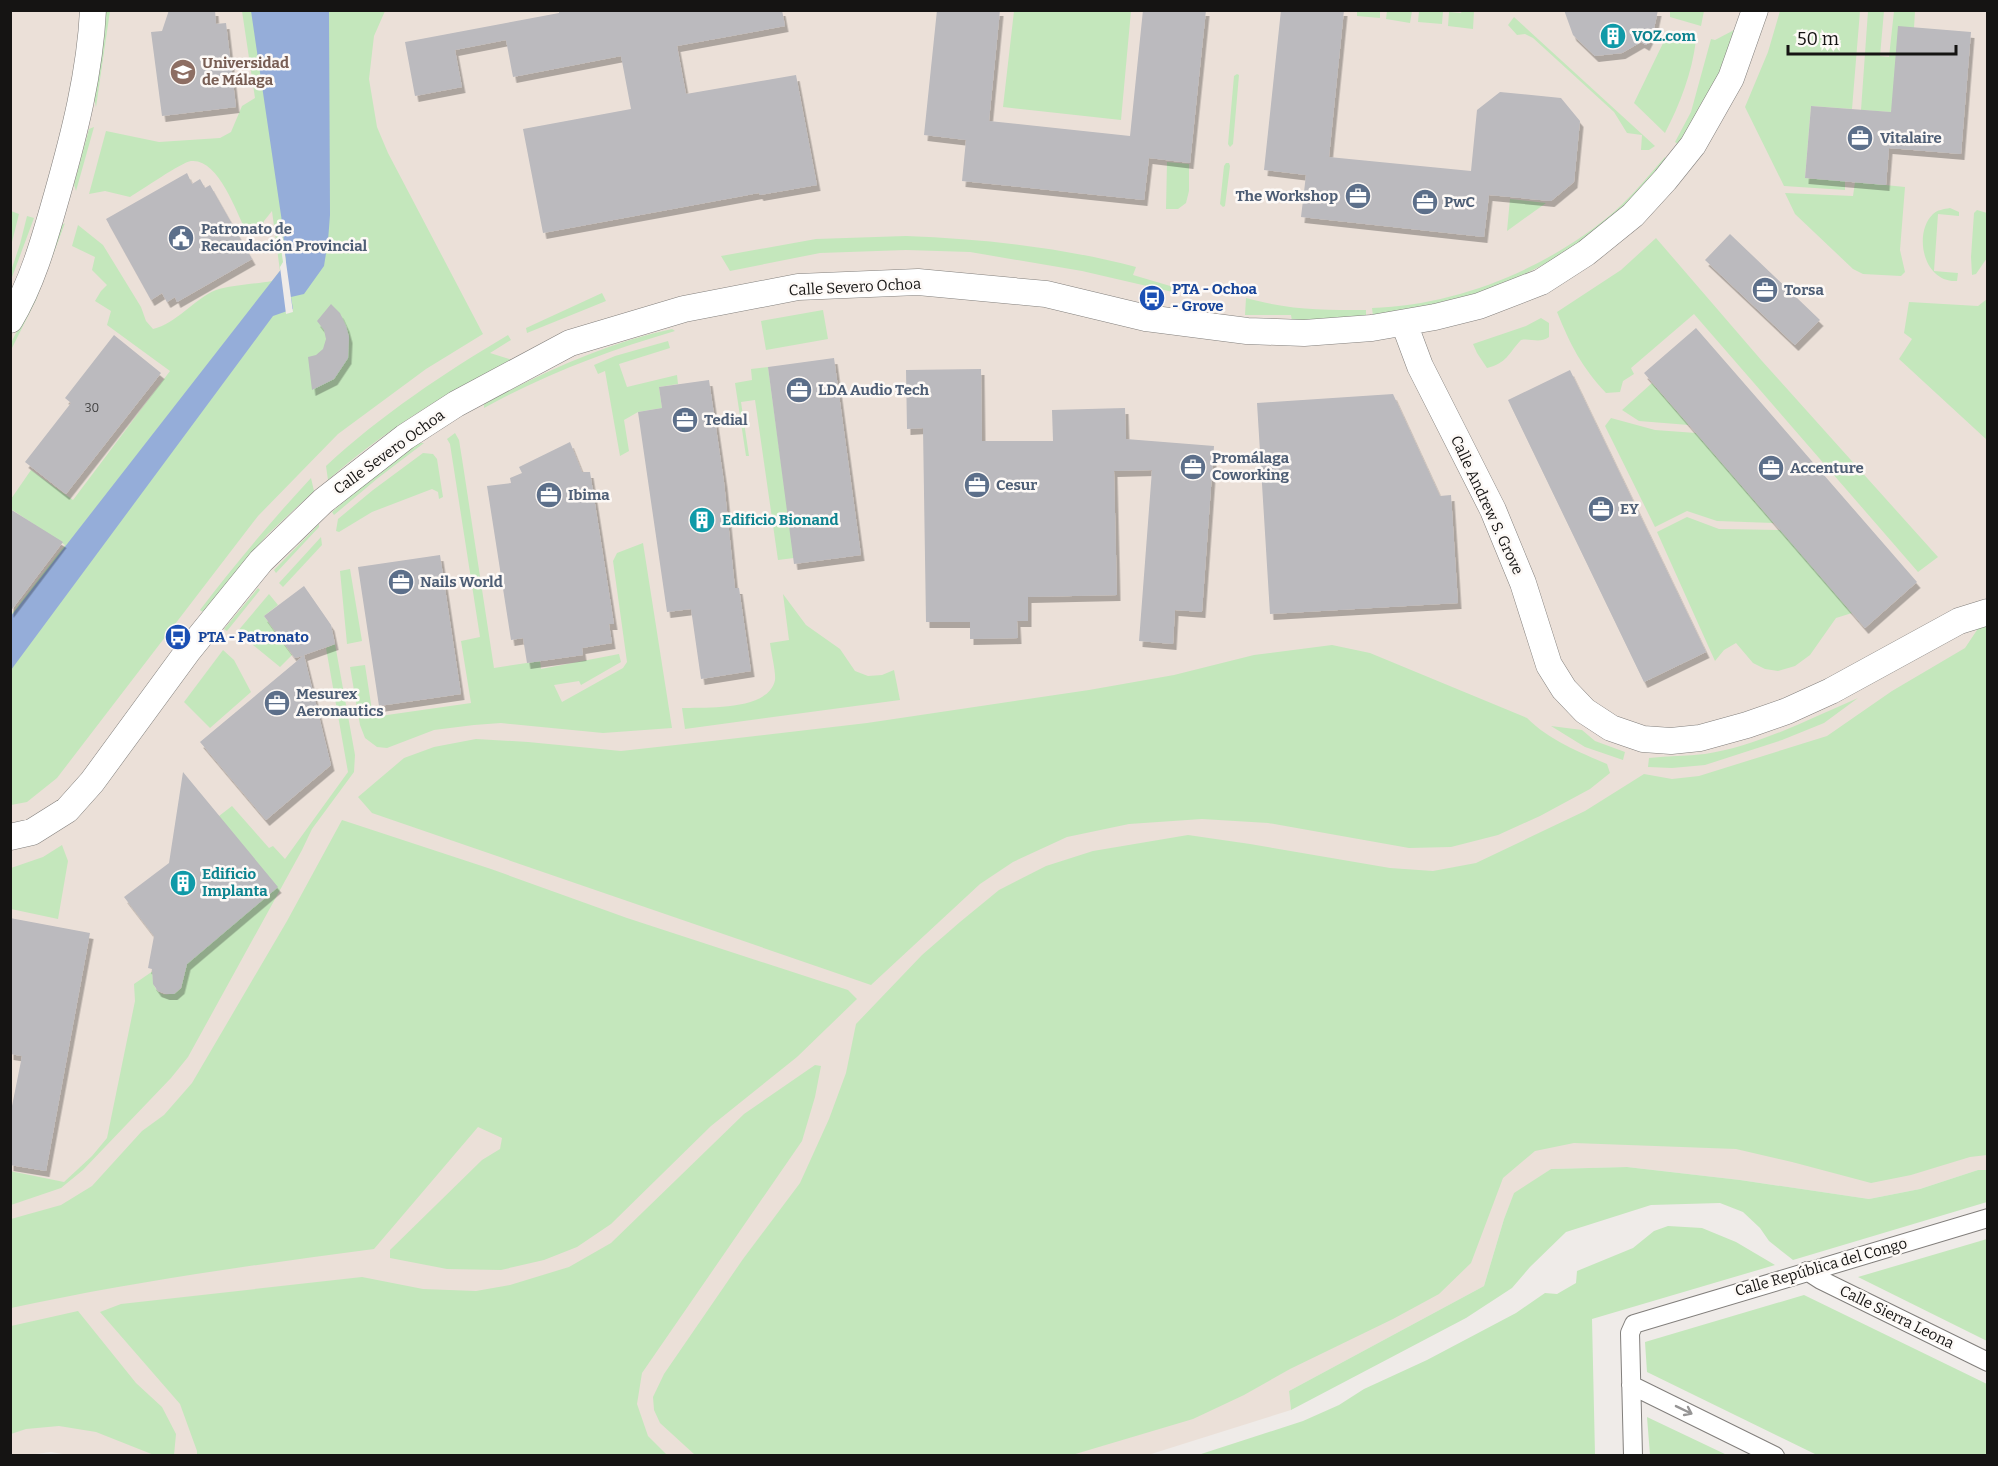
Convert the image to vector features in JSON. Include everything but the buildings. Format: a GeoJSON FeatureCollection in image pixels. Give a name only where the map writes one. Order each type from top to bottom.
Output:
{"type":"FeatureCollection","features":[{"type":"Feature","properties":{"kind":"street"},"geometry":{"type":"LineString","coordinates":[[10,320],[42,248],[73,138],[86,71],[93,10]]}},
{"type":"Feature","properties":{"kind":"street","name":"Calle Severo Ochoa"},"geometry":{"type":"LineString","coordinates":[[10,837],[32,832],[67,810],[92,782],[188,651],[261,561],[323,501],[405,437],[456,404],[570,343],[684,309],[798,287],[918,282],[1046,294],[1146,318],[1247,332],[1304,333],[1372,328],[1479,306],[1540,282],[1586,253],[1633,215],[1693,145],[1731,78],[1755,10]]}},
{"type":"Feature","properties":{"kind":"street","name":"Calle Andrew S. Grove"},"geometry":{"type":"LineString","coordinates":[[1404,323],[1420,366],[1492,510],[1523,583],[1549,664],[1564,689],[1585,711],[1611,728],[1643,739],[1671,741],[1700,738],[1747,725],[1805,703],[1959,621],[1988,612]]}},
{"type":"Feature","properties":{"kind":"street","name":"Calle República del Congo"},"geometry":{"type":"LineString","coordinates":[[1633,1455],[1630,1333],[1634,1324],[1988,1218]]}},
{"type":"Feature","properties":{"kind":"street","name":"Calle Sierra Leona"},"geometry":{"type":"LineString","coordinates":[[1807,1271],[1988,1362]]}},
{"type":"Feature","properties":{"kind":"street"},"geometry":{"type":"LineString","coordinates":[[1630,1385],[1775,1455]]}},
{"type":"Feature","properties":{"kind":"shaded area"},"geometry":{"type":"Polygon","coordinates":[[[10,11],[1987,11],[1987,1170],[1978,1170],[1920,1189],[1869,1199],[1740,1180],[1627,1167],[1551,1169],[1514,1194],[1484,1286],[1289,1391],[1291,1410],[1148,1455],[75,1456],[51,1452],[11,1455],[10,11]]]}},
{"type":"Feature","properties":{"kind":"green space"},"geometry":{"type":"Polygon","coordinates":[[[106,11],[110,11],[96,107],[94,99],[106,11]]]}},
{"type":"Feature","properties":{"kind":"green space"},"geometry":{"type":"Polygon","coordinates":[[[242,11],[385,11],[374,36],[369,79],[377,127],[388,153],[483,334],[426,369],[338,434],[258,516],[57,778],[27,802],[11,805],[10,616],[65,545],[11,509],[11,499],[31,470],[73,500],[170,371],[107,325],[111,311],[95,301],[107,285],[92,270],[95,257],[72,246],[78,225],[103,245],[141,307],[146,321],[153,329],[169,322],[216,290],[272,281],[280,271],[272,211],[264,221],[260,234],[246,231],[225,187],[210,168],[201,162],[186,163],[130,197],[105,191],[89,194],[106,131],[159,142],[220,138],[231,132],[242,106],[255,98],[242,11]]]}},
{"type":"Feature","properties":{"kind":"green space"},"geometry":{"type":"Polygon","coordinates":[[[1014,11],[1131,11],[1121,120],[1003,107],[1014,11]]]}},
{"type":"Feature","properties":{"kind":"green space"},"geometry":{"type":"Polygon","coordinates":[[[1357,11],[1380,11],[1380,18],[1357,16],[1357,11]]]}},
{"type":"Feature","properties":{"kind":"green space"},"geometry":{"type":"Polygon","coordinates":[[[1387,11],[1412,11],[1410,23],[1386,19],[1387,11]]]}},
{"type":"Feature","properties":{"kind":"green space"},"geometry":{"type":"Polygon","coordinates":[[[1419,11],[1443,11],[1442,24],[1418,22],[1419,11]]]}},
{"type":"Feature","properties":{"kind":"green space"},"geometry":{"type":"Polygon","coordinates":[[[1462,11],[1474,11],[1473,29],[1448,26],[1449,12],[1461,13],[1462,11]]]}},
{"type":"Feature","properties":{"kind":"green space"},"geometry":{"type":"Polygon","coordinates":[[[1670,11],[1704,11],[1701,26],[1670,17],[1670,11]]]}},
{"type":"Feature","properties":{"kind":"green space"},"geometry":{"type":"Polygon","coordinates":[[[1780,11],[1860,11],[1852,109],[1811,106],[1805,178],[1845,181],[1845,190],[1784,186],[1745,107],[1768,52],[1780,11]]]}},
{"type":"Feature","properties":{"kind":"green space"},"geometry":{"type":"Polygon","coordinates":[[[1868,11],[1884,11],[1880,56],[1889,57],[1894,11],[1915,11],[1914,28],[1891,112],[1861,110],[1868,11]]]}},
{"type":"Feature","properties":{"kind":"green space"},"geometry":{"type":"Polygon","coordinates":[[[1514,17],[1655,146],[1649,150],[1641,150],[1642,135],[1627,133],[1614,112],[1533,38],[1525,34],[1517,35],[1508,25],[1514,17]]]}},
{"type":"Feature","properties":{"kind":"green space"},"geometry":{"type":"Polygon","coordinates":[[[1736,29],[1720,74],[1679,145],[1675,142],[1691,112],[1711,39],[1715,40],[1736,29]]]}},
{"type":"Feature","properties":{"kind":"green space"},"geometry":{"type":"Polygon","coordinates":[[[1667,35],[1696,40],[1685,88],[1665,133],[1634,103],[1667,35]]]}},
{"type":"Feature","properties":{"kind":"green space"},"geometry":{"type":"Polygon","coordinates":[[[1239,75],[1233,144],[1230,147],[1228,144],[1234,76],[1239,75]]]}},
{"type":"Feature","properties":{"kind":"green space"},"geometry":{"type":"Polygon","coordinates":[[[94,127],[76,191],[74,184],[89,129],[94,127]]]}},
{"type":"Feature","properties":{"kind":"green space"},"geometry":{"type":"Polygon","coordinates":[[[1665,157],[1667,159],[1618,213],[1565,253],[1545,264],[1504,283],[1463,298],[1373,316],[1372,308],[1437,300],[1501,280],[1532,266],[1561,250],[1615,211],[1665,157]]]}},
{"type":"Feature","properties":{"kind":"green space"},"geometry":{"type":"Polygon","coordinates":[[[1167,162],[1189,164],[1189,191],[1186,203],[1178,209],[1166,209],[1167,162]]]}},
{"type":"Feature","properties":{"kind":"green space"},"geometry":{"type":"Polygon","coordinates":[[[1226,163],[1230,166],[1225,206],[1223,207],[1220,204],[1226,163]]]}},
{"type":"Feature","properties":{"kind":"green space"},"geometry":{"type":"Polygon","coordinates":[[[1855,182],[1905,187],[1900,250],[1905,272],[1901,276],[1863,274],[1853,269],[1795,214],[1785,193],[1853,196],[1855,182]]]}},
{"type":"Feature","properties":{"kind":"green space"},"geometry":{"type":"Polygon","coordinates":[[[1510,199],[1546,203],[1507,231],[1510,199]]]}},
{"type":"Feature","properties":{"kind":"green space"},"geometry":{"type":"Polygon","coordinates":[[[1950,208],[1959,212],[1959,216],[1938,214],[1934,271],[1958,273],[1957,281],[1945,279],[1936,274],[1929,266],[1923,244],[1927,222],[1933,214],[1950,208]]]}},
{"type":"Feature","properties":{"kind":"green space"},"geometry":{"type":"Polygon","coordinates":[[[1977,210],[1987,213],[1987,258],[1976,274],[1972,275],[1974,213],[1977,210]]]}},
{"type":"Feature","properties":{"kind":"green space"},"geometry":{"type":"Polygon","coordinates":[[[10,211],[19,214],[11,246],[10,211]]]}},
{"type":"Feature","properties":{"kind":"green space"},"geometry":{"type":"Polygon","coordinates":[[[27,216],[34,218],[11,280],[11,271],[27,216]]]}},
{"type":"Feature","properties":{"kind":"green space"},"geometry":{"type":"Polygon","coordinates":[[[65,223],[36,300],[11,350],[11,343],[61,226],[65,223]]]}},
{"type":"Feature","properties":{"kind":"green space"},"geometry":{"type":"Polygon","coordinates":[[[906,236],[1022,245],[1079,254],[1136,267],[1133,275],[1177,288],[1177,293],[1082,271],[970,252],[906,250],[820,253],[730,271],[721,256],[816,239],[906,236]]]}},
{"type":"Feature","properties":{"kind":"green space"},"geometry":{"type":"Polygon","coordinates":[[[1656,238],[1762,361],[1938,557],[1918,572],[1694,314],[1631,368],[1634,374],[1623,381],[1620,392],[1606,393],[1597,383],[1577,355],[1557,312],[1621,270],[1656,238]]]}},
{"type":"Feature","properties":{"kind":"green space"},"geometry":{"type":"Polygon","coordinates":[[[602,293],[606,301],[527,333],[526,328],[602,293]]]}},
{"type":"Feature","properties":{"kind":"green space"},"geometry":{"type":"Polygon","coordinates":[[[1246,298],[1277,305],[1306,308],[1366,310],[1366,316],[1292,321],[1291,315],[1245,315],[1246,298]]]}},
{"type":"Feature","properties":{"kind":"green space"},"geometry":{"type":"Polygon","coordinates":[[[1987,299],[1987,440],[1899,359],[1912,339],[1904,333],[1909,302],[1978,306],[1987,299]]]}},
{"type":"Feature","properties":{"kind":"green space"},"geometry":{"type":"Polygon","coordinates":[[[823,310],[828,339],[766,350],[761,321],[823,310]]]}},
{"type":"Feature","properties":{"kind":"green space"},"geometry":{"type":"Polygon","coordinates":[[[1541,318],[1549,323],[1549,337],[1542,340],[1521,340],[1503,361],[1487,368],[1473,344],[1526,326],[1541,318]]]}},
{"type":"Feature","properties":{"kind":"green space"},"geometry":{"type":"Polygon","coordinates":[[[672,329],[675,331],[601,355],[554,374],[484,408],[484,404],[506,392],[575,360],[623,342],[672,329]]]}},
{"type":"Feature","properties":{"kind":"green space"},"geometry":{"type":"Polygon","coordinates":[[[508,335],[511,340],[490,353],[512,360],[463,386],[393,429],[328,480],[326,466],[369,429],[460,364],[508,335]]]}},
{"type":"Feature","properties":{"kind":"green space"},"geometry":{"type":"Polygon","coordinates":[[[668,341],[670,348],[619,364],[627,387],[677,375],[678,384],[659,387],[662,408],[638,412],[624,420],[629,451],[620,456],[605,371],[598,374],[594,365],[615,356],[668,341]]]}},
{"type":"Feature","properties":{"kind":"green space"},"geometry":{"type":"Polygon","coordinates":[[[768,367],[794,558],[778,560],[755,400],[741,402],[749,456],[746,456],[735,383],[752,380],[751,369],[768,367]]]}},
{"type":"Feature","properties":{"kind":"green space"},"geometry":{"type":"Polygon","coordinates":[[[1652,383],[1689,425],[1639,421],[1622,410],[1652,383]]]}},
{"type":"Feature","properties":{"kind":"green space"},"geometry":{"type":"Polygon","coordinates":[[[1611,418],[1655,430],[1696,433],[1774,523],[1717,521],[1687,511],[1655,527],[1605,426],[1611,418]]]}},
{"type":"Feature","properties":{"kind":"green space"},"geometry":{"type":"Polygon","coordinates":[[[455,433],[459,440],[494,668],[540,661],[541,669],[619,654],[621,662],[581,685],[579,681],[554,685],[562,702],[623,668],[627,662],[613,561],[617,553],[643,543],[672,728],[603,733],[501,723],[434,730],[387,748],[377,747],[365,738],[360,725],[350,667],[365,665],[373,717],[471,703],[461,641],[480,637],[450,444],[447,439],[455,433]]]}},
{"type":"Feature","properties":{"kind":"green space"},"geometry":{"type":"Polygon","coordinates":[[[419,443],[424,443],[334,515],[332,512],[375,475],[419,443]]]}},
{"type":"Feature","properties":{"kind":"green space"},"geometry":{"type":"Polygon","coordinates":[[[423,453],[433,454],[437,459],[443,497],[439,499],[438,492],[432,489],[372,512],[339,532],[336,531],[338,519],[423,453]]]}},
{"type":"Feature","properties":{"kind":"green space"},"geometry":{"type":"Polygon","coordinates":[[[311,478],[314,491],[267,535],[203,612],[200,610],[254,542],[311,478]]]}},
{"type":"Feature","properties":{"kind":"green space"},"geometry":{"type":"Polygon","coordinates":[[[1687,517],[1719,529],[1781,530],[1852,613],[1836,618],[1810,655],[1795,666],[1778,671],[1765,669],[1753,663],[1736,643],[1724,650],[1715,661],[1657,532],[1687,517]]]}},
{"type":"Feature","properties":{"kind":"green space"},"geometry":{"type":"Polygon","coordinates":[[[319,524],[319,527],[276,573],[274,570],[319,524]]]}},
{"type":"Feature","properties":{"kind":"green space"},"geometry":{"type":"Polygon","coordinates":[[[321,537],[322,545],[283,587],[279,583],[321,537]]]}},
{"type":"Feature","properties":{"kind":"green space"},"geometry":{"type":"Polygon","coordinates":[[[350,569],[362,641],[347,644],[340,571],[350,569]]]}},
{"type":"Feature","properties":{"kind":"green space"},"geometry":{"type":"Polygon","coordinates":[[[258,588],[260,590],[227,631],[224,629],[258,588]]]}},
{"type":"Feature","properties":{"kind":"green space"},"geometry":{"type":"Polygon","coordinates":[[[269,594],[278,605],[264,616],[292,655],[280,667],[237,632],[269,594]]]}},
{"type":"Feature","properties":{"kind":"green space"},"geometry":{"type":"Polygon","coordinates":[[[783,594],[806,625],[840,649],[855,671],[868,676],[882,675],[894,670],[900,700],[685,729],[682,708],[735,705],[761,697],[770,690],[775,676],[770,643],[789,640],[783,594]]]}},
{"type":"Feature","properties":{"kind":"green space"},"geometry":{"type":"Polygon","coordinates":[[[1987,626],[1987,1155],[1970,1157],[1911,1175],[1871,1183],[1736,1149],[1574,1143],[1535,1151],[1503,1178],[1471,1263],[1439,1294],[1193,1419],[1072,1455],[695,1455],[660,1423],[654,1410],[653,1397],[664,1374],[743,1259],[800,1183],[829,1119],[846,1073],[856,1024],[922,955],[999,890],[1046,866],[1093,851],[1188,835],[1390,868],[1433,871],[1476,863],[1585,811],[1644,774],[1672,779],[1699,776],[1827,736],[1892,691],[1965,648],[1979,627],[1987,626]]]}},
{"type":"Feature","properties":{"kind":"green space"},"geometry":{"type":"Polygon","coordinates":[[[335,644],[355,755],[354,772],[312,829],[188,1057],[171,1078],[83,1170],[61,1188],[11,1205],[10,1171],[64,1182],[92,1156],[107,1138],[135,1001],[134,984],[153,971],[154,984],[160,993],[169,994],[181,988],[219,816],[232,806],[269,848],[273,846],[285,859],[348,772],[326,648],[335,644]]]}},
{"type":"Feature","properties":{"kind":"green space"},"geometry":{"type":"Polygon","coordinates":[[[1332,645],[1370,653],[1527,718],[1555,739],[1607,764],[1610,773],[1590,789],[1540,816],[1498,835],[1451,847],[1409,848],[1268,823],[1202,819],[1129,824],[1067,837],[1013,862],[980,884],[871,985],[372,813],[358,797],[404,758],[434,747],[476,739],[621,751],[867,723],[1089,690],[1174,675],[1254,655],[1332,645]]]}},
{"type":"Feature","properties":{"kind":"green space"},"geometry":{"type":"Polygon","coordinates":[[[223,650],[234,660],[251,692],[210,728],[184,702],[223,650]]]}},
{"type":"Feature","properties":{"kind":"green space"},"geometry":{"type":"Polygon","coordinates":[[[1858,698],[1824,723],[1782,740],[1705,765],[1672,768],[1648,767],[1649,758],[1705,754],[1744,745],[1783,731],[1858,698]]]}},
{"type":"Feature","properties":{"kind":"green space"},"geometry":{"type":"Polygon","coordinates":[[[1551,726],[1582,730],[1595,741],[1625,752],[1623,760],[1585,747],[1551,726]]]}},
{"type":"Feature","properties":{"kind":"green space"},"geometry":{"type":"Polygon","coordinates":[[[342,820],[491,869],[627,918],[848,990],[857,999],[797,1057],[711,1126],[611,1224],[577,1247],[544,1260],[501,1270],[447,1269],[390,1258],[390,1250],[482,1160],[500,1149],[502,1138],[478,1127],[374,1249],[192,1275],[11,1308],[11,1219],[61,1205],[92,1186],[142,1131],[164,1115],[192,1083],[287,921],[342,820]]]}},
{"type":"Feature","properties":{"kind":"green space"},"geometry":{"type":"Polygon","coordinates":[[[62,845],[68,861],[58,919],[11,909],[11,868],[43,857],[62,845]]]}},
{"type":"Feature","properties":{"kind":"green space"},"geometry":{"type":"Polygon","coordinates":[[[815,1065],[821,1066],[802,1141],[642,1373],[637,1404],[648,1436],[667,1455],[197,1455],[180,1404],[100,1312],[121,1304],[362,1277],[423,1289],[476,1291],[510,1285],[569,1267],[611,1243],[744,1114],[815,1065]]]}},
{"type":"Feature","properties":{"kind":"green space"},"geometry":{"type":"Polygon","coordinates":[[[1627,1167],[1740,1180],[1869,1199],[1920,1189],[1978,1170],[1987,1170],[1987,1202],[1793,1260],[1769,1241],[1760,1228],[1743,1212],[1720,1203],[1651,1205],[1566,1232],[1512,1288],[1466,1318],[1291,1410],[1289,1391],[1484,1286],[1514,1193],[1551,1169],[1627,1167]]]}},
{"type":"Feature","properties":{"kind":"green space"},"geometry":{"type":"Polygon","coordinates":[[[1668,1226],[1702,1228],[1736,1242],[1775,1265],[1592,1319],[1595,1455],[1198,1455],[1303,1421],[1339,1405],[1364,1389],[1427,1360],[1516,1313],[1545,1293],[1557,1294],[1576,1283],[1577,1271],[1633,1248],[1654,1231],[1668,1226]]]}},
{"type":"Feature","properties":{"kind":"green space"},"geometry":{"type":"Polygon","coordinates":[[[1987,1239],[1987,1341],[1858,1277],[1987,1239]]]}},
{"type":"Feature","properties":{"kind":"green space"},"geometry":{"type":"Polygon","coordinates":[[[1804,1295],[1987,1384],[1987,1455],[1817,1455],[1647,1372],[1645,1342],[1804,1295]]]}},
{"type":"Feature","properties":{"kind":"green space"},"geometry":{"type":"Polygon","coordinates":[[[78,1311],[136,1383],[162,1407],[176,1434],[174,1455],[154,1455],[96,1432],[59,1426],[26,1429],[11,1434],[11,1326],[78,1311]]]}},
{"type":"Feature","properties":{"kind":"green space"},"geometry":{"type":"Polygon","coordinates":[[[1647,1417],[1727,1455],[1650,1455],[1647,1417]]]}},
{"type":"Feature","properties":{"kind":"water"},"geometry":{"type":"Polygon","coordinates":[[[251,11],[329,11],[330,215],[324,266],[304,294],[291,297],[293,309],[273,316],[11,670],[11,616],[286,263],[251,11]]]}},
{"type":"Feature","properties":{"kind":"pier"},"geometry":{"type":"Polygon","coordinates":[[[279,234],[282,234],[293,312],[286,314],[280,267],[283,262],[279,234]]]}},
{"type":"Feature","properties":{"kind":"place","name":"VOZ.com"},"geometry":{"type":"Point","coordinates":[1613,36]}},
{"type":"Feature","properties":{"kind":"place","name":"Universidad de Málaga"},"geometry":{"type":"Point","coordinates":[183,72]}},
{"type":"Feature","properties":{"kind":"place","name":"Vitalaire"},"geometry":{"type":"Point","coordinates":[1860,138]}},
{"type":"Feature","properties":{"kind":"place","name":"The Workshop"},"geometry":{"type":"Point","coordinates":[1358,196]}},
{"type":"Feature","properties":{"kind":"place","name":"PwC"},"geometry":{"type":"Point","coordinates":[1425,202]}},
{"type":"Feature","properties":{"kind":"place","name":"Patronato de Recaudación Provincial"},"geometry":{"type":"Point","coordinates":[181,238]}},
{"type":"Feature","properties":{"kind":"place","name":"Torsa"},"geometry":{"type":"Point","coordinates":[1765,290]}},
{"type":"Feature","properties":{"kind":"place","name":"PTA - Ochoa - Grove"},"geometry":{"type":"Point","coordinates":[1152,298]}},
{"type":"Feature","properties":{"kind":"place","name":"LDA Audio Tech"},"geometry":{"type":"Point","coordinates":[799,390]}},
{"type":"Feature","properties":{"kind":"place","name":"Tedial"},"geometry":{"type":"Point","coordinates":[685,420]}},
{"type":"Feature","properties":{"kind":"place","name":"Promálaga Coworking"},"geometry":{"type":"Point","coordinates":[1193,467]}},
{"type":"Feature","properties":{"kind":"place","name":"Accenture"},"geometry":{"type":"Point","coordinates":[1771,468]}},
{"type":"Feature","properties":{"kind":"place","name":"Cesur"},"geometry":{"type":"Point","coordinates":[977,485]}},
{"type":"Feature","properties":{"kind":"place","name":"Ibima"},"geometry":{"type":"Point","coordinates":[549,495]}},
{"type":"Feature","properties":{"kind":"place","name":"EY"},"geometry":{"type":"Point","coordinates":[1601,509]}},
{"type":"Feature","properties":{"kind":"place","name":"Edificio Bionand"},"geometry":{"type":"Point","coordinates":[702,520]}},
{"type":"Feature","properties":{"kind":"place","name":"Nails World"},"geometry":{"type":"Point","coordinates":[401,582]}},
{"type":"Feature","properties":{"kind":"place","name":"PTA - Patronato"},"geometry":{"type":"Point","coordinates":[178,637]}},
{"type":"Feature","properties":{"kind":"place","name":"Mesurex Aeronautics"},"geometry":{"type":"Point","coordinates":[277,703]}},
{"type":"Feature","properties":{"kind":"place","name":"Edificio Implanta"},"geometry":{"type":"Point","coordinates":[183,883]}}]}
